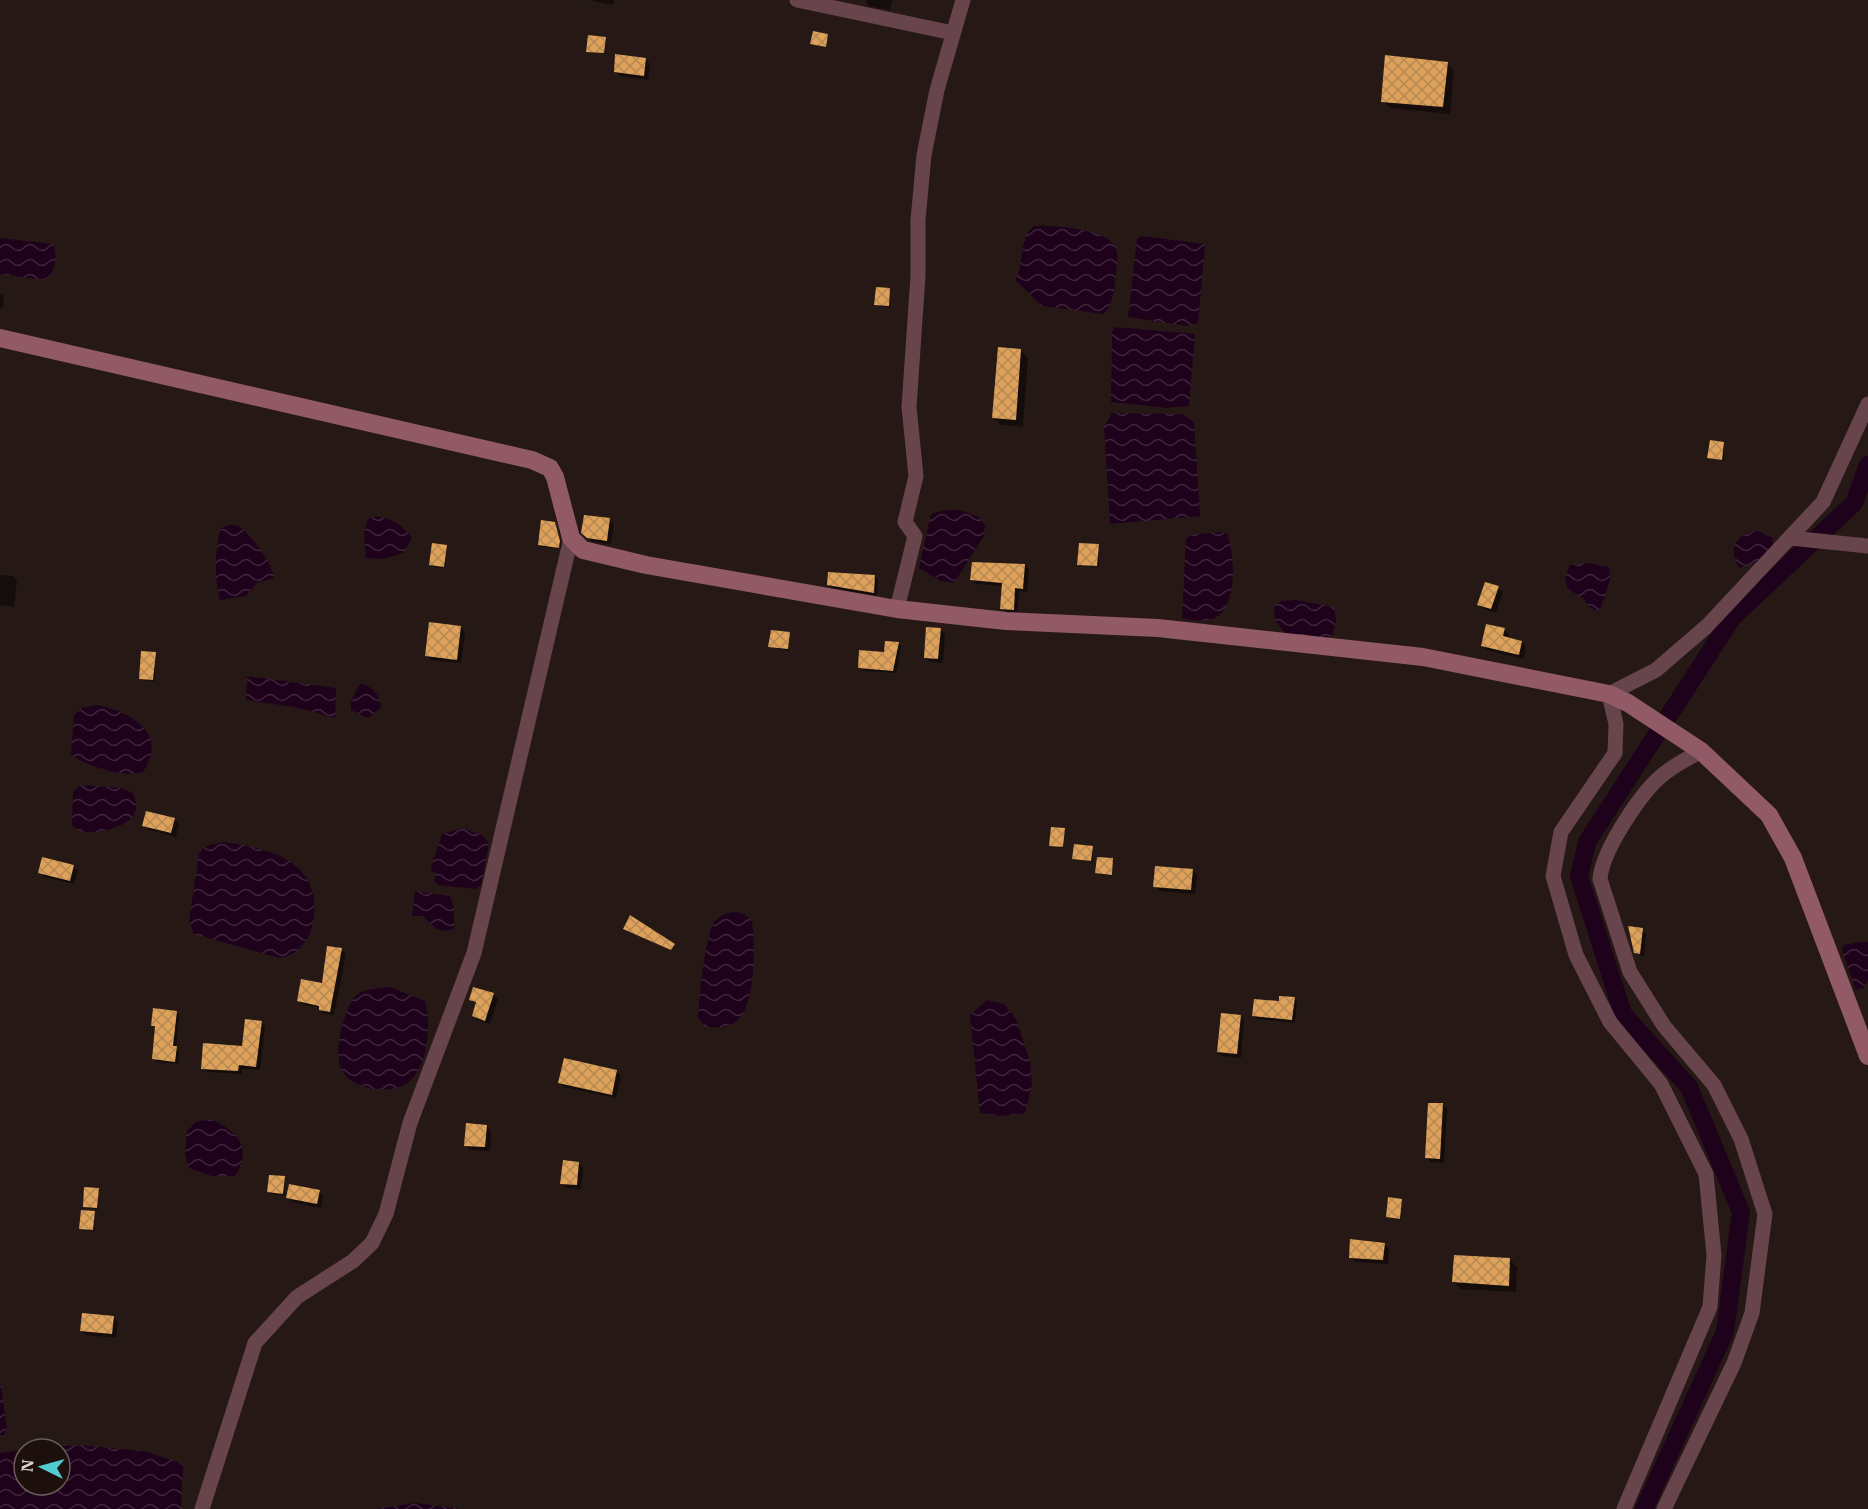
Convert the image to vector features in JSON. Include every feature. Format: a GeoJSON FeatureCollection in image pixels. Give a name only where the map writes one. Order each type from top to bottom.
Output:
{"type":"FeatureCollection","features":[{"type":"Feature","properties":{"kind":"main road"},"geometry":{"type":"LineString","coordinates":[[0,338],[532,460],[550,468],[555,477],[572,538],[583,550],[646,565],[897,609],[1006,621],[1158,628],[1423,657],[1609,694],[1628,703],[1698,748],[1769,815],[1793,858],[1868,1056]]}},
{"type":"Feature","properties":{"kind":"street"},"geometry":{"type":"LineString","coordinates":[[796,0],[953,33]]}},
{"type":"Feature","properties":{"kind":"street"},"geometry":{"type":"LineString","coordinates":[[897,609],[915,536],[905,522],[916,476],[909,407],[924,155],[937,90],[963,0]]}},
{"type":"Feature","properties":{"kind":"street"},"geometry":{"type":"LineString","coordinates":[[1624,1509],[1710,1307],[1714,1255],[1706,1174],[1661,1083],[1610,1022],[1576,956],[1553,876],[1561,832],[1615,753],[1616,724],[1609,694],[1656,670],[1707,626],[1823,502],[1868,404]]}},
{"type":"Feature","properties":{"kind":"street"},"geometry":{"type":"LineString","coordinates":[[202,1509],[255,1343],[297,1297],[353,1261],[372,1243],[386,1214],[410,1123],[474,953],[572,538]]}},
{"type":"Feature","properties":{"kind":"street"},"geometry":{"type":"LineString","coordinates":[[1790,538],[1868,546]]}},
{"type":"Feature","properties":{"kind":"street"},"geometry":{"type":"LineString","coordinates":[[1664,1509],[1734,1363],[1752,1313],[1765,1214],[1741,1138],[1714,1085],[1665,1026],[1630,972],[1600,879],[1601,866],[1645,793],[1664,773],[1698,748]]}},
{"type":"Feature","properties":{"kind":"water"},"geometry":{"type":"Polygon","coordinates":[[[1034,226],[1065,227],[1090,232],[1109,240],[1115,246],[1117,260],[1114,290],[1110,305],[1104,314],[1042,306],[1015,280],[1026,237],[1034,226]]]}},
{"type":"Feature","properties":{"kind":"water"},"geometry":{"type":"Polygon","coordinates":[[[1142,236],[1205,244],[1198,323],[1187,326],[1128,317],[1137,239],[1142,236]]]}},
{"type":"Feature","properties":{"kind":"water"},"geometry":{"type":"Polygon","coordinates":[[[0,238],[53,244],[55,264],[52,272],[45,280],[0,274],[0,238]]]}},
{"type":"Feature","properties":{"kind":"water"},"geometry":{"type":"Polygon","coordinates":[[[1115,327],[1195,334],[1189,406],[1167,408],[1111,402],[1112,333],[1115,327]]]}},
{"type":"Feature","properties":{"kind":"water"},"geometry":{"type":"Polygon","coordinates":[[[1112,413],[1182,414],[1194,422],[1200,516],[1110,524],[1104,427],[1112,413]]]}},
{"type":"Feature","properties":{"kind":"water"},"geometry":{"type":"Polygon","coordinates":[[[945,510],[960,510],[979,517],[985,526],[984,536],[954,583],[941,581],[919,568],[931,514],[945,510]]]}},
{"type":"Feature","properties":{"kind":"water"},"geometry":{"type":"Polygon","coordinates":[[[377,516],[397,523],[412,538],[403,553],[384,559],[366,558],[364,532],[368,519],[377,516]]]}},
{"type":"Feature","properties":{"kind":"water"},"geometry":{"type":"Polygon","coordinates":[[[229,525],[243,529],[254,541],[266,558],[274,578],[257,583],[246,596],[220,600],[216,574],[217,546],[221,528],[229,525]]]}},
{"type":"Feature","properties":{"kind":"water"},"geometry":{"type":"Polygon","coordinates":[[[1759,531],[1773,538],[1770,550],[1757,562],[1739,568],[1734,554],[1736,542],[1751,532],[1759,531]]]}},
{"type":"Feature","properties":{"kind":"water"},"geometry":{"type":"Polygon","coordinates":[[[1227,533],[1232,553],[1233,579],[1228,603],[1222,612],[1211,620],[1182,619],[1186,539],[1191,535],[1227,533]]]}},
{"type":"Feature","properties":{"kind":"water"},"geometry":{"type":"Polygon","coordinates":[[[1587,563],[1609,567],[1610,580],[1600,610],[1590,607],[1581,597],[1567,588],[1565,576],[1570,565],[1587,563]]]}},
{"type":"Feature","properties":{"kind":"water"},"geometry":{"type":"Polygon","coordinates":[[[1295,600],[1334,607],[1336,621],[1332,636],[1321,641],[1285,633],[1275,620],[1274,606],[1281,601],[1295,600]]]}},
{"type":"Feature","properties":{"kind":"water"},"geometry":{"type":"Polygon","coordinates":[[[247,676],[336,688],[335,718],[295,707],[246,700],[247,676]]]}},
{"type":"Feature","properties":{"kind":"water"},"geometry":{"type":"Polygon","coordinates":[[[360,683],[375,692],[381,704],[381,708],[368,718],[351,710],[351,701],[360,683]]]}},
{"type":"Feature","properties":{"kind":"water"},"geometry":{"type":"Polygon","coordinates":[[[97,705],[122,713],[143,726],[152,746],[150,758],[143,772],[125,774],[106,770],[71,755],[74,715],[82,708],[97,705]]]}},
{"type":"Feature","properties":{"kind":"water"},"geometry":{"type":"Polygon","coordinates":[[[80,785],[121,788],[133,793],[136,810],[127,822],[105,831],[84,832],[79,830],[72,825],[73,792],[80,785]]]}},
{"type":"Feature","properties":{"kind":"water"},"geometry":{"type":"Polygon","coordinates":[[[462,828],[482,835],[489,843],[481,885],[476,889],[437,885],[434,880],[436,873],[431,867],[442,834],[462,828]]]}},
{"type":"Feature","properties":{"kind":"water"},"geometry":{"type":"Polygon","coordinates":[[[224,842],[276,854],[295,865],[309,883],[315,910],[313,923],[309,936],[292,954],[279,958],[194,934],[189,921],[199,854],[205,846],[224,842]]]}},
{"type":"Feature","properties":{"kind":"water"},"geometry":{"type":"Polygon","coordinates":[[[415,891],[450,896],[454,908],[454,929],[441,930],[433,926],[424,916],[412,916],[415,891]]]}},
{"type":"Feature","properties":{"kind":"water"},"geometry":{"type":"Polygon","coordinates":[[[735,912],[744,914],[752,921],[754,959],[748,1002],[737,1021],[722,1027],[706,1027],[698,1018],[708,940],[714,922],[724,915],[735,912]]]}},
{"type":"Feature","properties":{"kind":"water"},"geometry":{"type":"Polygon","coordinates":[[[1868,942],[1868,981],[1864,988],[1856,990],[1842,950],[1844,945],[1868,942]]]}},
{"type":"Feature","properties":{"kind":"water"},"geometry":{"type":"Polygon","coordinates":[[[390,987],[425,1001],[428,1020],[427,1042],[421,1064],[411,1080],[393,1088],[372,1089],[352,1081],[340,1066],[338,1049],[340,1037],[347,1010],[359,993],[390,987]]]}},
{"type":"Feature","properties":{"kind":"water"},"geometry":{"type":"Polygon","coordinates":[[[987,1000],[1004,1004],[1016,1019],[1030,1061],[1032,1085],[1025,1113],[1001,1116],[980,1113],[970,1015],[987,1000]]]}},
{"type":"Feature","properties":{"kind":"water"},"geometry":{"type":"Polygon","coordinates":[[[211,1119],[229,1129],[240,1142],[243,1157],[235,1176],[212,1176],[189,1168],[185,1154],[187,1131],[196,1122],[211,1119]]]}},
{"type":"Feature","properties":{"kind":"water"},"geometry":{"type":"Polygon","coordinates":[[[0,1380],[7,1428],[4,1435],[0,1435],[0,1380]]]}},
{"type":"Feature","properties":{"kind":"water"},"geometry":{"type":"Polygon","coordinates":[[[72,1445],[144,1451],[183,1464],[181,1509],[0,1509],[0,1453],[12,1452],[12,1497],[72,1497],[72,1445]]]}},
{"type":"Feature","properties":{"kind":"water"},"geometry":{"type":"Polygon","coordinates":[[[416,1503],[461,1509],[376,1509],[416,1503]]]}},
{"type":"Feature","properties":{"kind":"building"},"geometry":{"type":"Polygon","coordinates":[[[813,31],[828,34],[826,47],[810,44],[813,31]]]}},
{"type":"Feature","properties":{"kind":"building"},"geometry":{"type":"Polygon","coordinates":[[[588,35],[606,37],[604,53],[586,52],[588,35]]]}},
{"type":"Feature","properties":{"kind":"building"},"geometry":{"type":"Polygon","coordinates":[[[615,54],[646,58],[644,76],[614,72],[615,54]]]}},
{"type":"Feature","properties":{"kind":"building"},"geometry":{"type":"Polygon","coordinates":[[[1385,55],[1448,62],[1443,107],[1381,102],[1385,55]]]}},
{"type":"Feature","properties":{"kind":"building"},"geometry":{"type":"Polygon","coordinates":[[[876,287],[890,288],[889,306],[874,305],[876,287]]]}},
{"type":"Feature","properties":{"kind":"building"},"geometry":{"type":"Polygon","coordinates":[[[998,347],[1021,349],[1016,420],[992,418],[998,347]]]}},
{"type":"Feature","properties":{"kind":"building"},"geometry":{"type":"Polygon","coordinates":[[[1710,440],[1724,442],[1722,460],[1707,458],[1710,440]]]}},
{"type":"Feature","properties":{"kind":"building"},"geometry":{"type":"Polygon","coordinates":[[[584,515],[610,518],[607,541],[587,538],[581,533],[584,515]]]}},
{"type":"Feature","properties":{"kind":"building"},"geometry":{"type":"Polygon","coordinates":[[[541,520],[555,522],[560,541],[559,548],[538,545],[541,520]]]}},
{"type":"Feature","properties":{"kind":"building"},"geometry":{"type":"Polygon","coordinates":[[[432,543],[447,545],[444,567],[429,565],[432,543]]]}},
{"type":"Feature","properties":{"kind":"building"},"geometry":{"type":"Polygon","coordinates":[[[1079,543],[1099,544],[1097,566],[1077,565],[1079,543]]]}},
{"type":"Feature","properties":{"kind":"building"},"geometry":{"type":"Polygon","coordinates":[[[972,562],[1025,564],[1023,589],[1015,588],[1014,610],[1000,609],[1002,583],[970,580],[972,562]]]}},
{"type":"Feature","properties":{"kind":"building"},"geometry":{"type":"Polygon","coordinates":[[[828,572],[875,575],[874,593],[827,585],[828,572]]]}},
{"type":"Feature","properties":{"kind":"building"},"geometry":{"type":"Polygon","coordinates":[[[1485,582],[1499,586],[1491,609],[1477,605],[1485,582]]]}},
{"type":"Feature","properties":{"kind":"building"},"geometry":{"type":"Polygon","coordinates":[[[429,622],[461,626],[457,660],[425,656],[429,622]]]}},
{"type":"Feature","properties":{"kind":"building"},"geometry":{"type":"Polygon","coordinates":[[[1486,624],[1505,628],[1503,636],[1522,641],[1519,655],[1481,646],[1486,624]]]}},
{"type":"Feature","properties":{"kind":"building"},"geometry":{"type":"Polygon","coordinates":[[[926,627],[941,628],[938,659],[924,658],[926,627]]]}},
{"type":"Feature","properties":{"kind":"building"},"geometry":{"type":"Polygon","coordinates":[[[771,630],[790,632],[788,649],[768,647],[771,630]]]}},
{"type":"Feature","properties":{"kind":"building"},"geometry":{"type":"Polygon","coordinates":[[[885,641],[899,642],[893,671],[858,668],[859,650],[884,652],[885,641]]]}},
{"type":"Feature","properties":{"kind":"building"},"geometry":{"type":"Polygon","coordinates":[[[141,651],[156,652],[153,680],[139,679],[141,651]]]}},
{"type":"Feature","properties":{"kind":"building"},"geometry":{"type":"Polygon","coordinates":[[[146,811],[175,818],[171,833],[142,826],[146,811]]]}},
{"type":"Feature","properties":{"kind":"building"},"geometry":{"type":"Polygon","coordinates":[[[1051,827],[1065,828],[1063,847],[1049,846],[1051,827]]]}},
{"type":"Feature","properties":{"kind":"building"},"geometry":{"type":"Polygon","coordinates":[[[1074,844],[1093,846],[1091,861],[1072,859],[1074,844]]]}},
{"type":"Feature","properties":{"kind":"building"},"geometry":{"type":"Polygon","coordinates":[[[42,857],[74,865],[70,881],[38,873],[42,857]]]}},
{"type":"Feature","properties":{"kind":"building"},"geometry":{"type":"Polygon","coordinates":[[[1097,857],[1113,858],[1112,875],[1095,873],[1097,857]]]}},
{"type":"Feature","properties":{"kind":"building"},"geometry":{"type":"Polygon","coordinates":[[[1155,866],[1193,869],[1191,890],[1153,887],[1155,866]]]}},
{"type":"Feature","properties":{"kind":"building"},"geometry":{"type":"Polygon","coordinates":[[[630,915],[675,944],[671,950],[623,929],[630,915]]]}},
{"type":"Feature","properties":{"kind":"building"},"geometry":{"type":"Polygon","coordinates":[[[1628,926],[1643,928],[1640,954],[1634,953],[1628,926]]]}},
{"type":"Feature","properties":{"kind":"building"},"geometry":{"type":"Polygon","coordinates":[[[327,946],[342,948],[330,1012],[319,1010],[319,1006],[297,1001],[301,979],[322,983],[327,946]]]}},
{"type":"Feature","properties":{"kind":"building"},"geometry":{"type":"Polygon","coordinates":[[[473,987],[494,993],[485,1021],[472,1016],[476,1002],[469,1000],[473,987]]]}},
{"type":"Feature","properties":{"kind":"building"},"geometry":{"type":"Polygon","coordinates":[[[1279,996],[1295,997],[1292,1020],[1252,1016],[1254,999],[1279,1001],[1279,996]]]}},
{"type":"Feature","properties":{"kind":"building"},"geometry":{"type":"Polygon","coordinates":[[[153,1008],[177,1011],[173,1046],[177,1046],[175,1062],[152,1059],[155,1026],[151,1026],[153,1008]]]}},
{"type":"Feature","properties":{"kind":"building"},"geometry":{"type":"Polygon","coordinates":[[[1221,1013],[1241,1015],[1237,1054],[1217,1052],[1221,1013]]]}},
{"type":"Feature","properties":{"kind":"building"},"geometry":{"type":"Polygon","coordinates":[[[245,1019],[262,1021],[256,1067],[239,1065],[238,1071],[201,1069],[203,1043],[242,1046],[245,1019]]]}},
{"type":"Feature","properties":{"kind":"building"},"geometry":{"type":"Polygon","coordinates":[[[564,1058],[617,1070],[612,1095],[558,1083],[564,1058]]]}},
{"type":"Feature","properties":{"kind":"building"},"geometry":{"type":"Polygon","coordinates":[[[1428,1103],[1443,1103],[1440,1159],[1425,1158],[1428,1103]]]}},
{"type":"Feature","properties":{"kind":"building"},"geometry":{"type":"Polygon","coordinates":[[[466,1123],[487,1125],[485,1147],[464,1146],[466,1123]]]}},
{"type":"Feature","properties":{"kind":"building"},"geometry":{"type":"Polygon","coordinates":[[[563,1160],[579,1162],[577,1185],[560,1184],[563,1160]]]}},
{"type":"Feature","properties":{"kind":"building"},"geometry":{"type":"Polygon","coordinates":[[[269,1175],[285,1176],[283,1194],[267,1192],[269,1175]]]}},
{"type":"Feature","properties":{"kind":"building"},"geometry":{"type":"Polygon","coordinates":[[[289,1184],[320,1190],[317,1204],[286,1198],[289,1184]]]}},
{"type":"Feature","properties":{"kind":"building"},"geometry":{"type":"Polygon","coordinates":[[[84,1187],[99,1188],[97,1208],[83,1207],[84,1187]]]}},
{"type":"Feature","properties":{"kind":"building"},"geometry":{"type":"Polygon","coordinates":[[[1388,1197],[1402,1199],[1400,1219],[1386,1217],[1388,1197]]]}},
{"type":"Feature","properties":{"kind":"building"},"geometry":{"type":"Polygon","coordinates":[[[81,1210],[95,1211],[93,1230],[79,1229],[81,1210]]]}},
{"type":"Feature","properties":{"kind":"building"},"geometry":{"type":"Polygon","coordinates":[[[1350,1239],[1385,1243],[1383,1260],[1349,1258],[1350,1239]]]}},
{"type":"Feature","properties":{"kind":"building"},"geometry":{"type":"Polygon","coordinates":[[[1454,1255],[1510,1258],[1509,1286],[1452,1282],[1454,1255]]]}},
{"type":"Feature","properties":{"kind":"building"},"geometry":{"type":"Polygon","coordinates":[[[82,1313],[114,1316],[112,1334],[80,1331],[82,1313]]]}},
{"type":"Feature","properties":{"kind":"waterway"},"geometry":{"type":"LineString","coordinates":[[1644,1509],[1725,1332],[1741,1212],[1689,1087],[1623,1014],[1579,876],[1587,842],[1732,618],[1854,503],[1868,465]]}}]}
